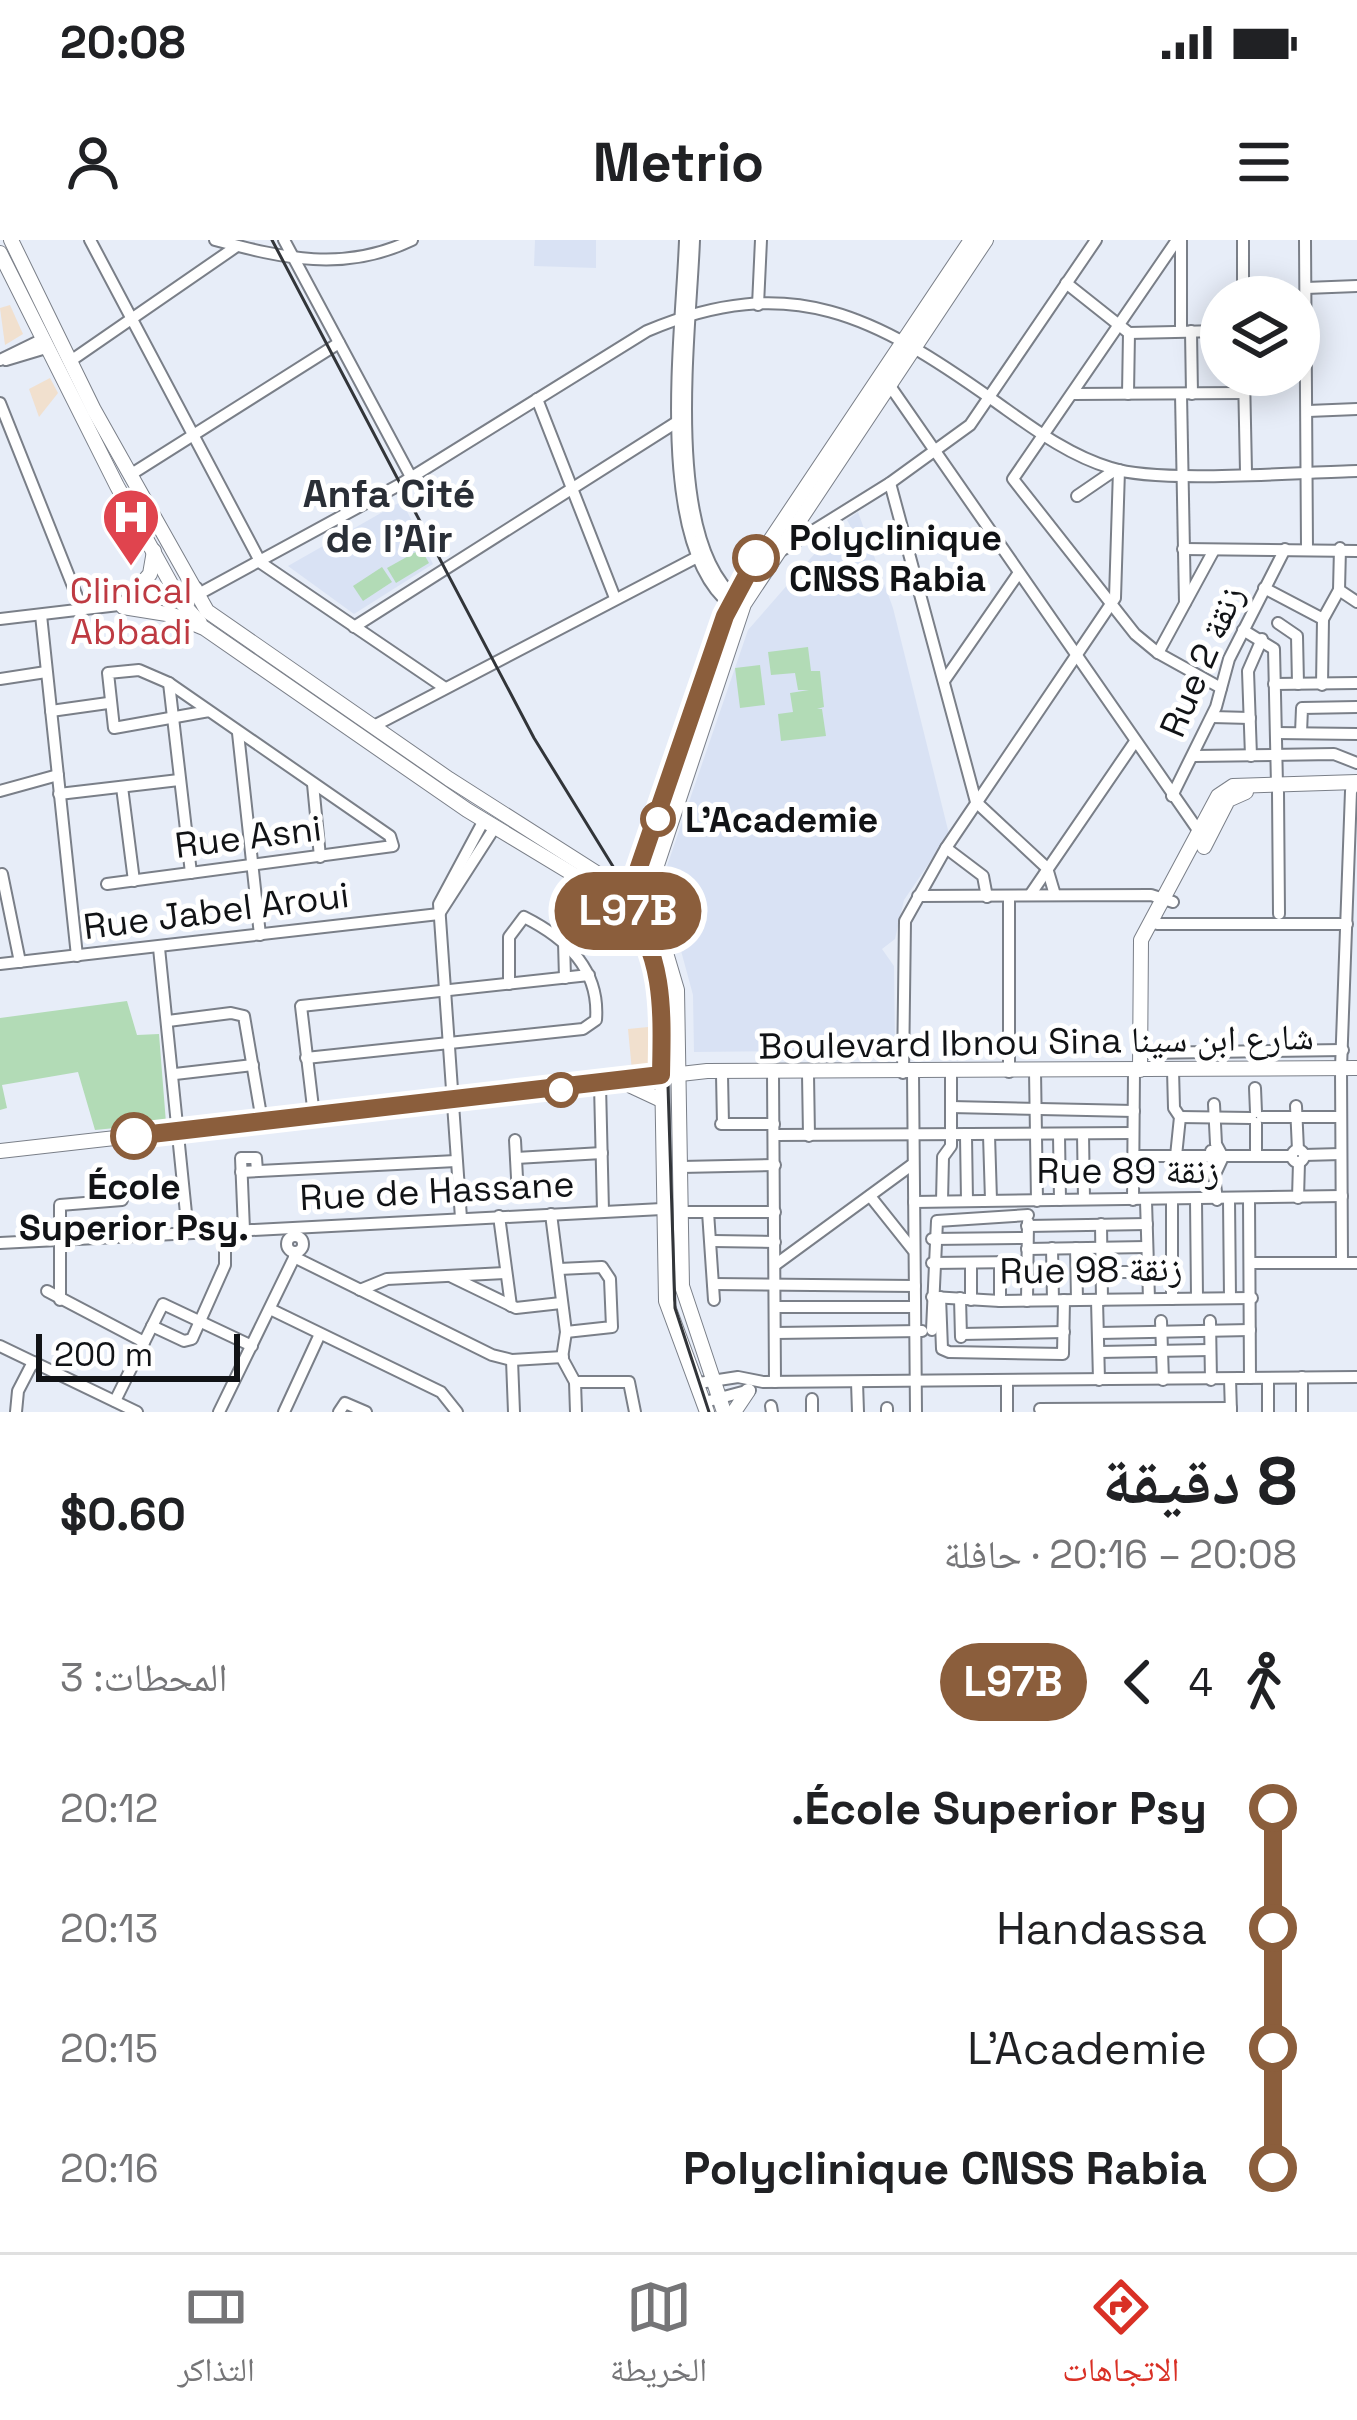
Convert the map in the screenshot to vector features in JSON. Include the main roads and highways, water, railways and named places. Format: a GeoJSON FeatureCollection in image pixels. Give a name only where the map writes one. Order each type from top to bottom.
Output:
{"type":"FeatureCollection","features":[{"type":"Feature","properties":{"kind":"main road"},"geometry":{"type":"LineString","coordinates":[[10,240],[204,628]]}},
{"type":"Feature","properties":{"kind":"main road"},"geometry":{"type":"LineString","coordinates":[[737,604],[778,552],[890,386],[971,240]]}},
{"type":"Feature","properties":{"kind":"main road"},"geometry":{"type":"LineString","coordinates":[[629,912],[640,896],[737,604],[911,342],[986,240]]}},
{"type":"Feature","properties":{"kind":"main road"},"geometry":{"type":"LineString","coordinates":[[0,253],[154,551],[189,593],[213,616],[372,727],[640,896],[673,966],[686,1306],[714,1406]]}},
{"type":"Feature","properties":{"kind":"main road"},"geometry":{"type":"LineString","coordinates":[[154,551],[150,574],[121,605],[173,615],[204,628],[490,824],[629,912],[654,959],[667,1301],[707,1381]]}},
{"type":"Feature","properties":{"kind":"main road"},"geometry":{"type":"LineString","coordinates":[[1140,1070],[1147,1052],[1147,945],[1228,792],[1355,787]]}},
{"type":"Feature","properties":{"kind":"main road"},"geometry":{"type":"LineString","coordinates":[[1140,1070],[1141,940],[1169,900]]}},
{"type":"Feature","properties":{"kind":"main road","name":"Boulevard Ibnou Sina شارع ابن سينا"},"geometry":{"type":"LineString","coordinates":[[0,1151],[679,1077],[1349,1068]]}},
{"type":"Feature","properties":{"kind":"main road"},"geometry":{"type":"LineString","coordinates":[[626,1085],[661,1100]]}},
{"type":"Feature","properties":{"kind":"main road"},"geometry":{"type":"LineString","coordinates":[[734,1412],[748,1390]]}},
{"type":"Feature","properties":{"kind":"tram line"},"geometry":{"type":"LineString","coordinates":[[272,240],[534,738],[649,925],[665,991],[675,1308],[709,1412]]}},
{"type":"Feature","properties":{"kind":"place","name":"Polyclinique CNSS Rabia"},"geometry":{"type":"Point","coordinates":[756,558]}},
{"type":"Feature","properties":{"kind":"place","name":"Clinical Abbadi"},"geometry":{"type":"Point","coordinates":[131,568]}},
{"type":"Feature","properties":{"kind":"place","name":"L'Academie"},"geometry":{"type":"Point","coordinates":[658,819]}},
{"type":"Feature","properties":{"kind":"place","name":"École Superior Psy."},"geometry":{"type":"Point","coordinates":[134,1136]}},
{"type":"Feature","properties":{"kind":"district","name":"Anfa Cité de l'Air"},"geometry":{"type":"Point","coordinates":[389,516]}}]}
